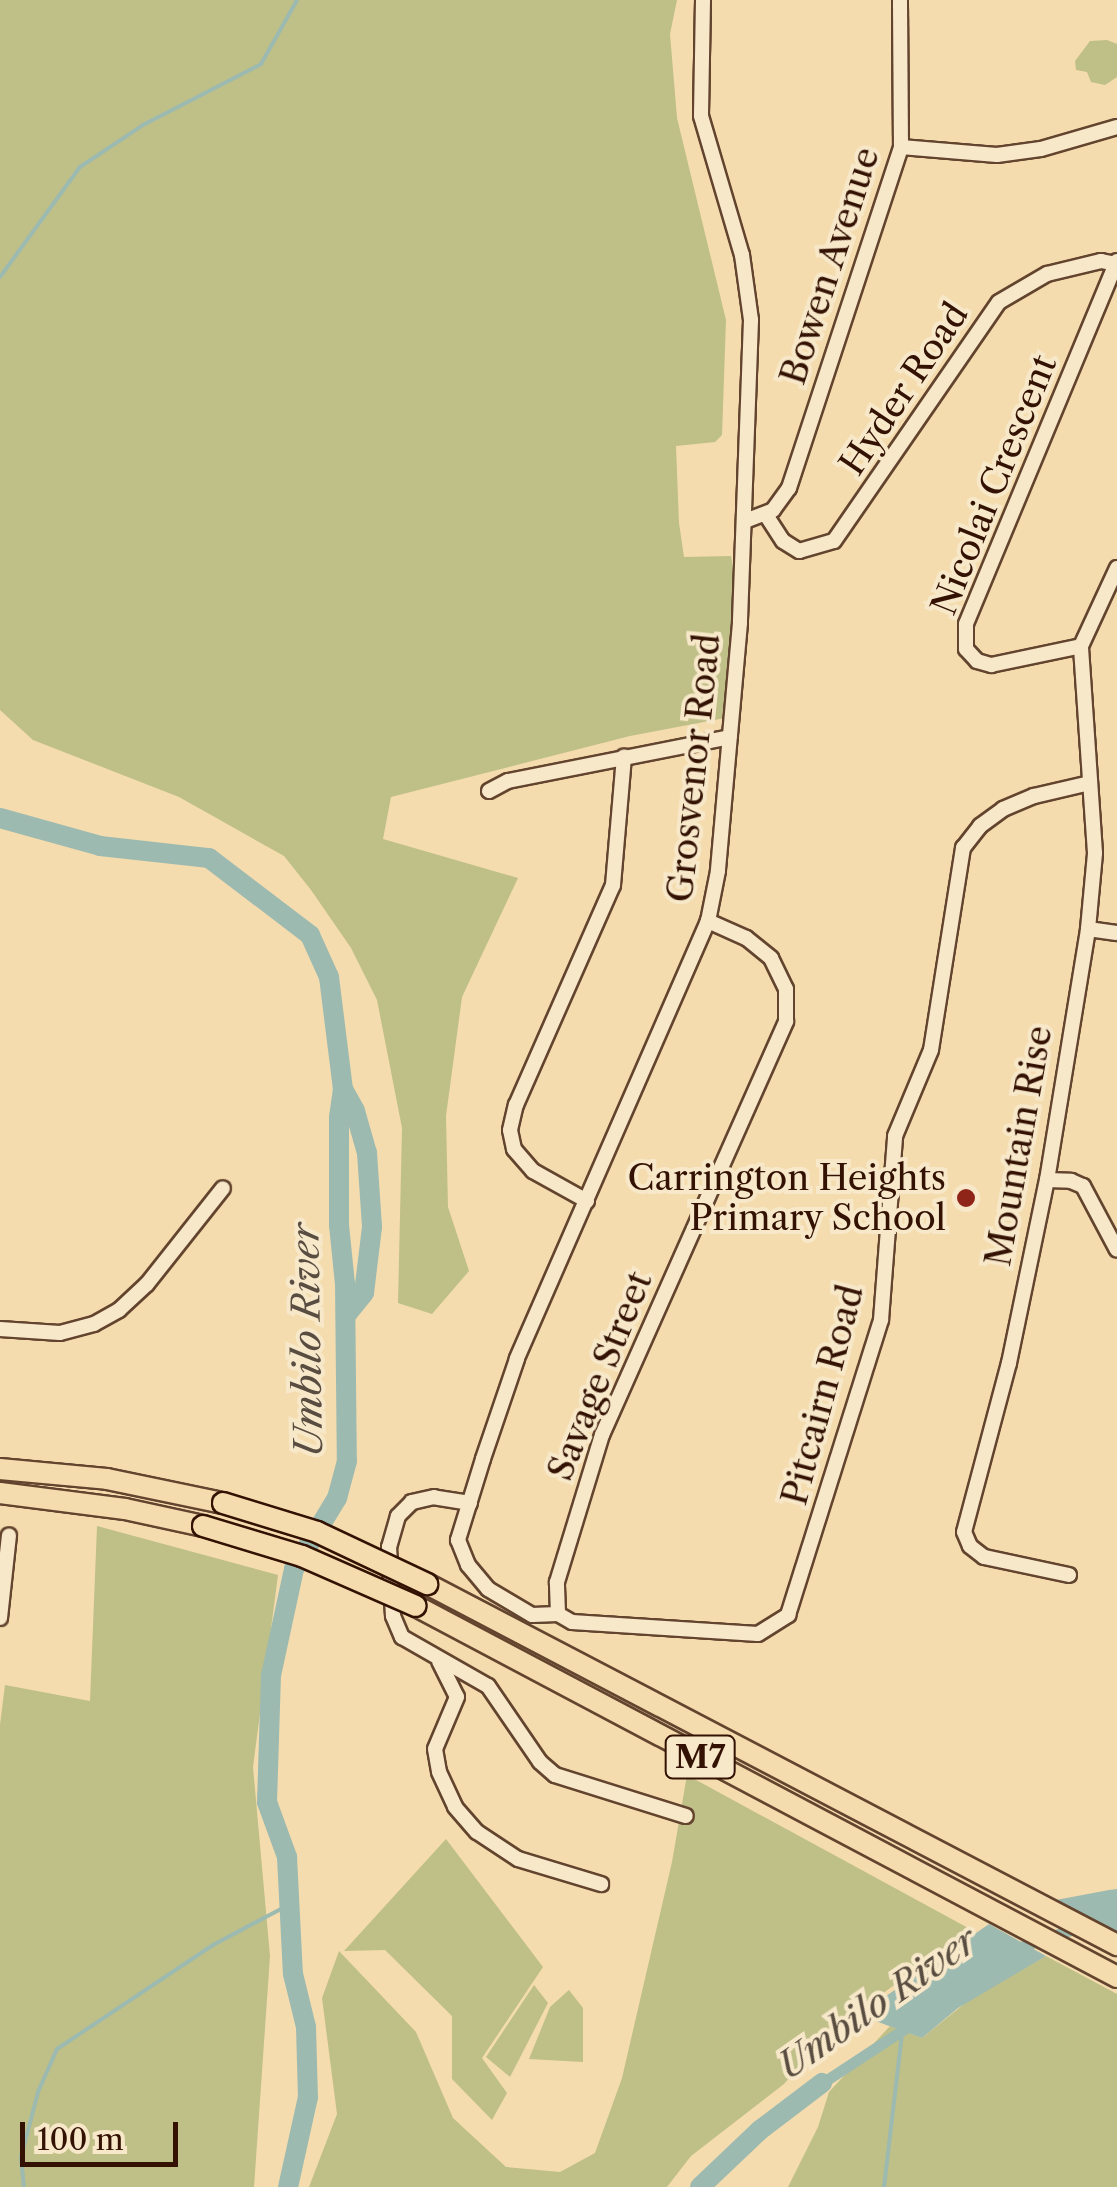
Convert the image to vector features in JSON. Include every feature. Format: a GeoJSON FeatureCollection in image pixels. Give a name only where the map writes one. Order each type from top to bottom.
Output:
{"type":"FeatureCollection","features":[{"type":"Feature","properties":{"kind":"highway","name":"M7"},"geometry":{"type":"LineString","coordinates":[[0,1469],[107,1480],[224,1504],[317,1532],[428,1584],[1115,1944]]}},
{"type":"Feature","properties":{"kind":"highway","name":"M7"},"geometry":{"type":"LineString","coordinates":[[0,1493],[124,1509],[203,1526],[302,1556],[416,1606],[1117,1978]]}},
{"type":"Feature","properties":{"kind":"street","name":"Grosvenor Road"},"geometry":{"type":"LineString","coordinates":[[703,0],[701,116],[742,255],[750,302],[745,521],[718,871],[708,921],[518,1359],[458,1540],[478,1578],[532,1615],[558,1614],[572,1622],[758,1634],[778,1626]]}},
{"type":"Feature","properties":{"kind":"street","name":"Bowen Avenue"},"geometry":{"type":"LineString","coordinates":[[766,516],[789,488],[902,147],[900,0]]}},
{"type":"Feature","properties":{"kind":"street"},"geometry":{"type":"LineString","coordinates":[[902,147],[997,155],[1040,149],[1117,128]]}},
{"type":"Feature","properties":{"kind":"street","name":"Hyder Road"},"geometry":{"type":"LineString","coordinates":[[766,516],[783,541],[800,551],[834,541],[1000,302],[1047,274],[1102,261],[1116,262]]}},
{"type":"Feature","properties":{"kind":"street","name":"Nicolai Crescent"},"geometry":{"type":"LineString","coordinates":[[1080,646],[992,664],[972,657],[964,632],[1116,262]]}},
{"type":"Feature","properties":{"kind":"street"},"geometry":{"type":"LineString","coordinates":[[745,521],[766,516]]}},
{"type":"Feature","properties":{"kind":"street"},"geometry":{"type":"LineString","coordinates":[[1080,646],[1117,568]]}},
{"type":"Feature","properties":{"kind":"street","name":"Mountain Rise"},"geometry":{"type":"LineString","coordinates":[[1068,1575],[984,1557],[970,1546],[964,1532],[1009,1364],[1047,1180],[1096,868],[1080,646]]}},
{"type":"Feature","properties":{"kind":"street"},"geometry":{"type":"LineString","coordinates":[[489,792],[498,784],[730,737]]}},
{"type":"Feature","properties":{"kind":"street"},"geometry":{"type":"LineString","coordinates":[[587,1201],[533,1171],[514,1149],[510,1130],[516,1105],[613,885],[624,756]]}},
{"type":"Feature","properties":{"kind":"street","name":"Pitcairn Road"},"geometry":{"type":"LineString","coordinates":[[778,1626],[788,1615],[804,1570],[881,1320],[895,1136],[931,1050],[963,848],[980,826],[1003,809],[1034,796],[1090,784]]}},
{"type":"Feature","properties":{"kind":"street","name":"Savage Street"},"geometry":{"type":"LineString","coordinates":[[558,1614],[558,1582],[602,1434],[786,1020],[786,988],[771,958],[746,938],[708,921]]}},
{"type":"Feature","properties":{"kind":"street"},"geometry":{"type":"LineString","coordinates":[[1088,929],[1117,933]]}},
{"type":"Feature","properties":{"kind":"street"},"geometry":{"type":"LineString","coordinates":[[1047,1180],[1071,1180],[1083,1186],[1117,1250]]}},
{"type":"Feature","properties":{"kind":"street"},"geometry":{"type":"LineString","coordinates":[[0,1329],[60,1333],[94,1324],[119,1310],[146,1284],[223,1188]]}},
{"type":"Feature","properties":{"kind":"street"},"geometry":{"type":"LineString","coordinates":[[470,1503],[434,1496],[412,1502],[398,1516],[390,1536],[394,1622],[408,1643],[498,1695],[540,1762],[555,1774],[686,1816]]}},
{"type":"Feature","properties":{"kind":"street"},"geometry":{"type":"LineString","coordinates":[[0,1618],[9,1535]]}},
{"type":"Feature","properties":{"kind":"street"},"geometry":{"type":"LineString","coordinates":[[438,1660],[457,1697],[435,1748],[439,1772],[455,1807],[477,1832],[518,1859],[601,1884]]}},
{"type":"Feature","properties":{"kind":"green space"},"geometry":{"type":"Polygon","coordinates":[[[0,0],[677,0],[670,34],[677,118],[726,320],[722,435],[715,442],[676,446],[679,523],[684,557],[731,556],[736,581],[725,718],[630,736],[391,797],[383,839],[518,878],[462,997],[446,1116],[448,1207],[469,1271],[432,1314],[398,1303],[402,1128],[377,1000],[351,948],[311,890],[284,856],[179,797],[33,740],[0,710],[0,0]]]}},
{"type":"Feature","properties":{"kind":"green space"},"geometry":{"type":"Polygon","coordinates":[[[1090,41],[1117,44],[1117,77],[1105,85],[1091,82],[1087,72],[1076,70],[1075,61],[1090,41]]]}},
{"type":"Feature","properties":{"kind":"green space"},"geometry":{"type":"Polygon","coordinates":[[[97,1526],[278,1575],[253,1767],[270,1956],[254,2187],[0,2187],[0,1725],[5,1685],[90,1701],[97,1526]]]}},
{"type":"Feature","properties":{"kind":"green space"},"geometry":{"type":"Polygon","coordinates":[[[687,1775],[970,1929],[832,2031],[784,2084],[691,2156],[667,2187],[309,2187],[337,2114],[322,1998],[339,1951],[416,2032],[453,2118],[506,2167],[560,2172],[595,2153],[622,2078],[672,1862],[687,1775]]]}},
{"type":"Feature","properties":{"kind":"green space"},"geometry":{"type":"Polygon","coordinates":[[[446,1839],[543,1967],[482,2058],[507,2093],[492,2120],[452,2079],[452,2016],[385,1950],[344,1951],[446,1839]]]}},
{"type":"Feature","properties":{"kind":"green space"},"geometry":{"type":"Polygon","coordinates":[[[1046,1956],[1117,1994],[1117,2187],[788,2187],[818,2127],[829,2092],[890,2026],[922,2038],[974,1996],[1046,1956]]]}},
{"type":"Feature","properties":{"kind":"green space"},"geometry":{"type":"Polygon","coordinates":[[[534,1985],[548,2003],[510,2077],[486,2057],[534,1985]]]}},
{"type":"Feature","properties":{"kind":"green space"},"geometry":{"type":"Polygon","coordinates":[[[569,1990],[583,2008],[583,2062],[529,2059],[550,2007],[569,1990]]]}},
{"type":"Feature","properties":{"kind":"water"},"geometry":{"type":"Polygon","coordinates":[[[1117,1889],[1117,1936],[1056,1900],[1109,1890],[1117,1889]]]}},
{"type":"Feature","properties":{"kind":"water"},"geometry":{"type":"Polygon","coordinates":[[[989,1924],[1046,1956],[958,2008],[922,2038],[859,2015],[989,1924]]]}},
{"type":"Feature","properties":{"kind":"waterway"},"geometry":{"type":"LineString","coordinates":[[0,277],[80,167],[143,125],[261,64],[297,0]]}},
{"type":"Feature","properties":{"kind":"waterway","name":"Umbilo River"},"geometry":{"type":"LineString","coordinates":[[0,818],[100,846],[209,858],[310,935],[329,977],[343,1089],[339,1117],[339,1225],[345,1284],[347,1461],[337,1498],[294,1569],[271,1675],[267,1802],[287,1857],[293,1974],[306,2027],[308,2097],[288,2187]]}},
{"type":"Feature","properties":{"kind":"waterway"},"geometry":{"type":"LineString","coordinates":[[343,1089],[355,1111],[367,1153],[372,1227],[364,1293],[346,1315]]}},
{"type":"Feature","properties":{"kind":"waterway"},"geometry":{"type":"LineString","coordinates":[[24,2187],[21,2157],[38,2092],[57,2049],[213,1945],[290,1904]]}},
{"type":"Feature","properties":{"kind":"waterway","name":"Umbilo River"},"geometry":{"type":"LineString","coordinates":[[1014,1949],[1082,1926]]}},
{"type":"Feature","properties":{"kind":"waterway","name":"Umbilo River"},"geometry":{"type":"LineString","coordinates":[[822,2083],[915,2022]]}},
{"type":"Feature","properties":{"kind":"waterway"},"geometry":{"type":"LineString","coordinates":[[884,2187],[902,2033]]}},
{"type":"Feature","properties":{"kind":"waterway","name":"Umbilo River"},"geometry":{"type":"LineString","coordinates":[[700,2187],[760,2130],[822,2083]]}},
{"type":"Feature","properties":{"kind":"place","name":"Carrington Heights Primary School"},"geometry":{"type":"Point","coordinates":[966,1198]}}]}
